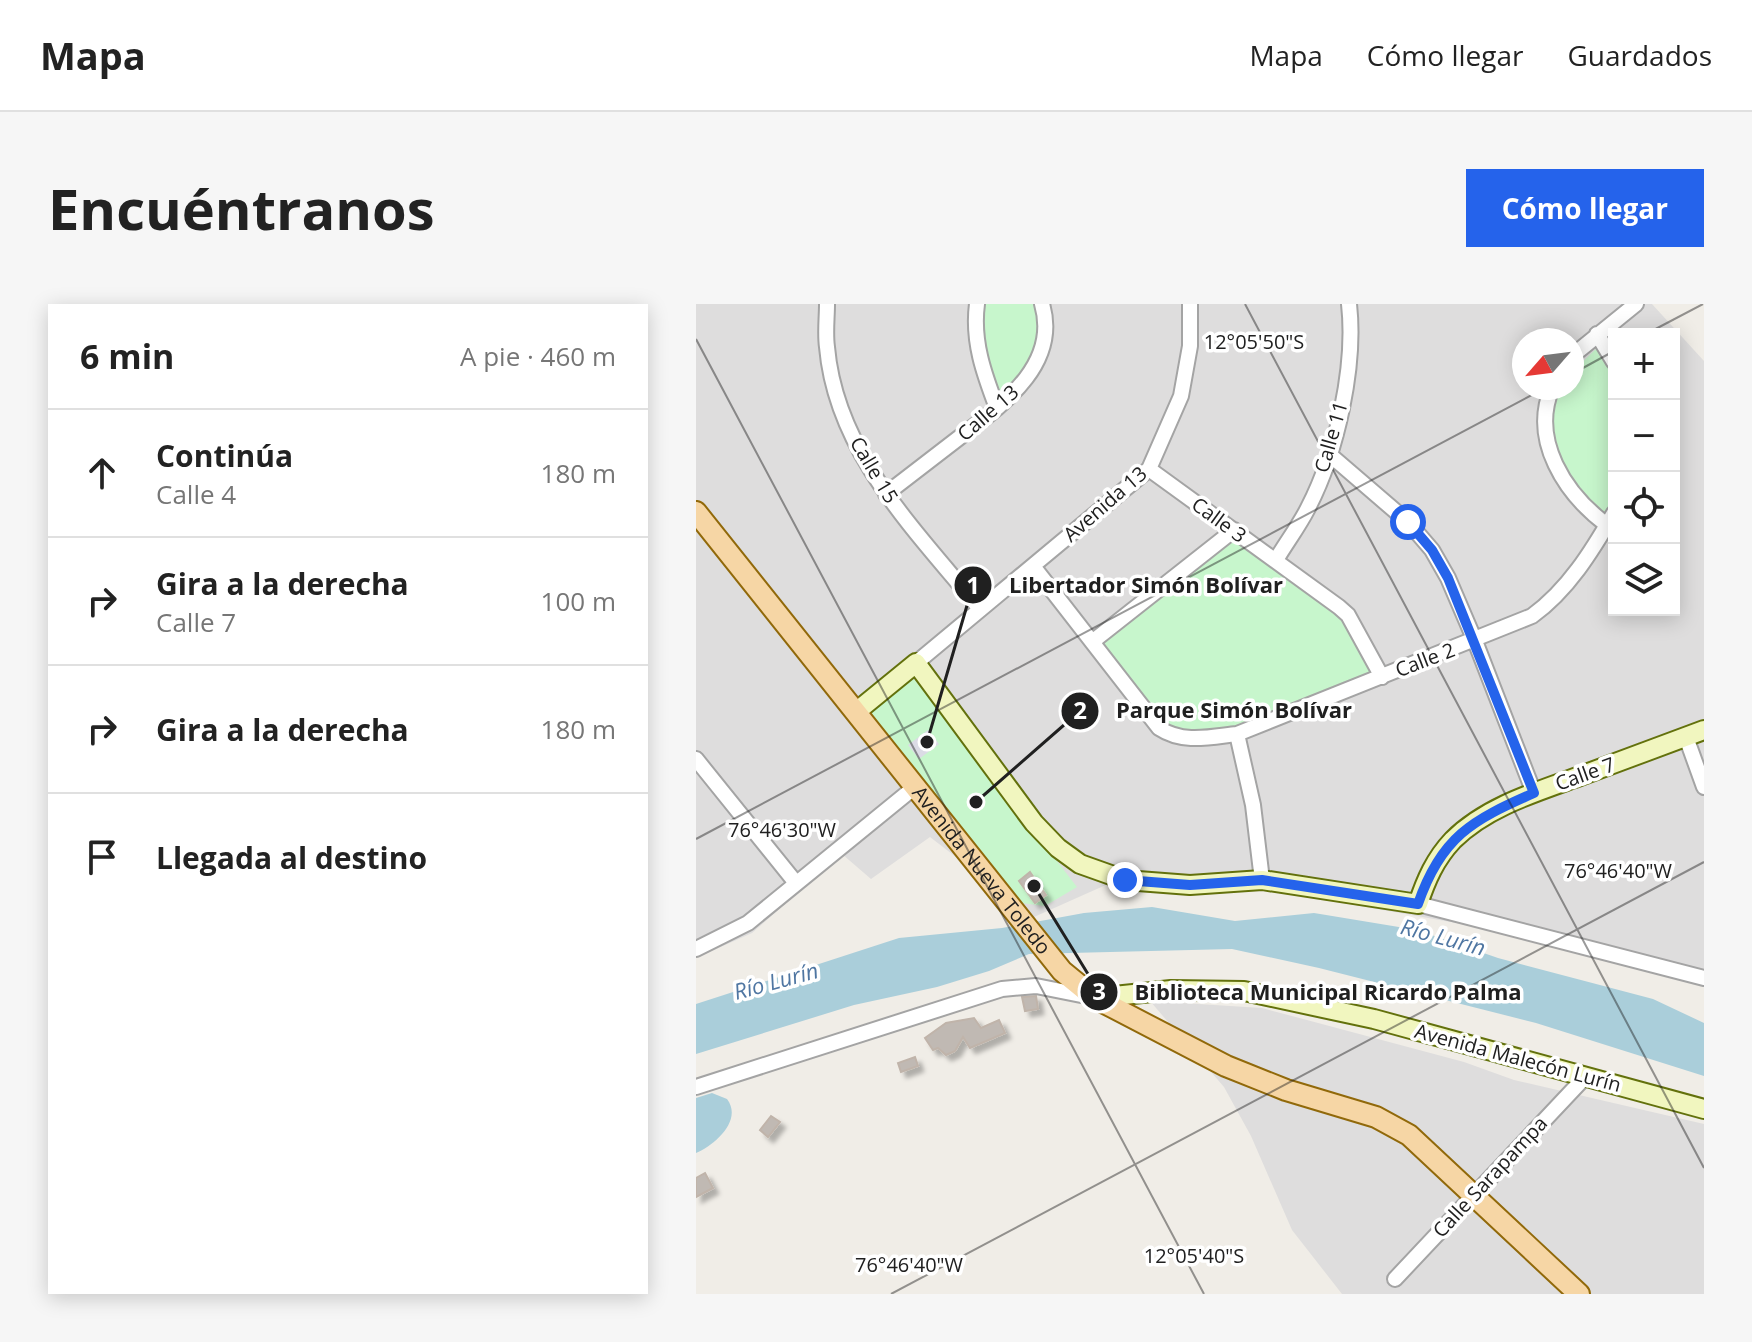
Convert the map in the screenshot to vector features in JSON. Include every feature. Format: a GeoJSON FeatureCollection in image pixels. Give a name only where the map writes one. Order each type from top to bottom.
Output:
{"type":"FeatureCollection","features":[{"type":"Feature","properties":{"kind":"main road","name":"Avenida Nueva Toledo"},"geometry":{"type":"LineString","coordinates":[[696,512],[1062,971],[1095,998],[1226,1066],[1286,1090],[1376,1117],[1418,1141],[1579,1294]]}},
{"type":"Feature","properties":{"kind":"street","name":"Calle 15"},"geometry":{"type":"LineString","coordinates":[[827,304],[827,348],[838,396],[856,445],[886,494],[980,609]]}},
{"type":"Feature","properties":{"kind":"street"},"geometry":{"type":"LineString","coordinates":[[977,304],[974,325],[979,356],[997,408]]}},
{"type":"Feature","properties":{"kind":"street","name":"Calle 13"},"geometry":{"type":"LineString","coordinates":[[886,494],[1019,388],[1040,356],[1046,330],[1042,304]]}},
{"type":"Feature","properties":{"kind":"street","name":"Avenida 13"},"geometry":{"type":"LineString","coordinates":[[856,712],[1149,469],[1181,396],[1190,346],[1190,304]]}},
{"type":"Feature","properties":{"kind":"street","name":"Calle 11"},"geometry":{"type":"LineString","coordinates":[[1276,560],[1309,507],[1329,454],[1348,380],[1352,328],[1349,304]]}},
{"type":"Feature","properties":{"kind":"street"},"geometry":{"type":"LineString","coordinates":[[1584,345],[1636,304]]}},
{"type":"Feature","properties":{"kind":"street"},"geometry":{"type":"LineString","coordinates":[[1597,334],[1608,352]]}},
{"type":"Feature","properties":{"kind":"street"},"geometry":{"type":"LineString","coordinates":[[1549,400],[1544,423],[1548,449],[1567,484],[1589,510],[1608,518]]}},
{"type":"Feature","properties":{"kind":"street"},"geometry":{"type":"LineString","coordinates":[[1329,454],[1408,522],[1432,550],[1448,578],[1475,641],[1534,793]]}},
{"type":"Feature","properties":{"kind":"street","name":"Calle 3"},"geometry":{"type":"LineString","coordinates":[[1149,469],[1348,615],[1382,677]]}},
{"type":"Feature","properties":{"kind":"street","name":"Calle 2"},"geometry":{"type":"LineString","coordinates":[[1033,566],[1159,728],[1187,738],[1237,734],[1519,623],[1546,606],[1574,576],[1608,524]]}},
{"type":"Feature","properties":{"kind":"street"},"geometry":{"type":"LineString","coordinates":[[1092,642],[1234,530]]}},
{"type":"Feature","properties":{"kind":"street"},"geometry":{"type":"LineString","coordinates":[[916,663],[1034,823],[1058,848],[1080,864],[1125,880],[1190,885],[1262,880],[1418,904],[1704,978]]}},
{"type":"Feature","properties":{"kind":"street"},"geometry":{"type":"LineString","coordinates":[[1695,733],[1704,787]]}},
{"type":"Feature","properties":{"kind":"street","name":"Calle 7"},"geometry":{"type":"LineString","coordinates":[[1418,904],[1427,877],[1440,855],[1455,838],[1482,817],[1534,793],[1695,733]]}},
{"type":"Feature","properties":{"kind":"street"},"geometry":{"type":"LineString","coordinates":[[1237,734],[1253,805],[1262,880]]}},
{"type":"Feature","properties":{"kind":"street"},"geometry":{"type":"LineString","coordinates":[[699,768],[796,883]]}},
{"type":"Feature","properties":{"kind":"street"},"geometry":{"type":"LineString","coordinates":[[696,949],[748,923],[916,786]]}},
{"type":"Feature","properties":{"kind":"street"},"geometry":{"type":"LineString","coordinates":[[696,1087],[1002,989],[1036,986],[1095,998]]}},
{"type":"Feature","properties":{"kind":"street","name":"Avenida Malecón Lurín"},"geometry":{"type":"LineString","coordinates":[[1095,998],[1171,990],[1244,991],[1374,1019],[1704,1109]]}},
{"type":"Feature","properties":{"kind":"street","name":"Calle Sarapampa"},"geometry":{"type":"LineString","coordinates":[[1395,1279],[1586,1076]]}},
{"type":"Feature","properties":{"kind":"shaded area"},"geometry":{"type":"Polygon","coordinates":[[[696,304],[1652,304],[1674,328],[1608,328],[1608,616],[1680,616],[1680,335],[1704,361],[1704,983],[1496,930],[1270,890],[1167,893],[1108,884],[1034,917],[930,837],[871,879],[842,854],[752,933],[696,958],[696,304]]]}},
{"type":"Feature","properties":{"kind":"shaded area"},"geometry":{"type":"Polygon","coordinates":[[[928,730],[939,744],[919,759],[908,745],[928,730]]]}},
{"type":"Feature","properties":{"kind":"shaded area"},"geometry":{"type":"Polygon","coordinates":[[[1150,1001],[1262,1008],[1464,1062],[1514,1080],[1704,1124],[1704,1294],[1342,1294],[1292,1230],[1251,1136],[1224,1087],[1150,1001]]]}},
{"type":"Feature","properties":{"kind":"green space"},"geometry":{"type":"Polygon","coordinates":[[[982,304],[1038,304],[1039,333],[1033,356],[1001,399],[984,353],[982,304]]]}},
{"type":"Feature","properties":{"kind":"green space"},"geometry":{"type":"Polygon","coordinates":[[[1598,347],[1608,363],[1608,517],[1569,476],[1552,442],[1549,424],[1554,400],[1584,400],[1584,360],[1598,347]]]}},
{"type":"Feature","properties":{"kind":"green space"},"geometry":{"type":"Polygon","coordinates":[[[1231,541],[1242,544],[1337,609],[1379,675],[1233,730],[1190,735],[1163,726],[1099,643],[1231,541]]]}},
{"type":"Feature","properties":{"kind":"green space"},"geometry":{"type":"Polygon","coordinates":[[[911,679],[918,681],[1077,887],[1045,906],[1021,903],[872,717],[872,709],[911,679]]]}},
{"type":"Feature","properties":{"kind":"water","name":"Río Lurín"},"geometry":{"type":"Polygon","coordinates":[[[1152,907],[1235,921],[1314,913],[1417,930],[1498,958],[1653,999],[1704,1023],[1704,1076],[1536,1023],[1232,949],[1029,954],[989,971],[937,987],[854,1005],[696,1054],[696,1004],[899,938],[1002,928],[1084,913],[1152,907]]]}},
{"type":"Feature","properties":{"kind":"water"},"geometry":{"type":"Polygon","coordinates":[[[712,1093],[727,1099],[732,1115],[725,1131],[696,1153],[696,1098],[712,1093]]]}},
{"type":"Feature","properties":{"kind":"building"},"geometry":{"type":"Polygon","coordinates":[[[1030,872],[1046,895],[1035,903],[1019,881],[1030,872]]]}},
{"type":"Feature","properties":{"kind":"building"},"geometry":{"type":"Polygon","coordinates":[[[1036,996],[1038,1009],[1025,1011],[1022,997],[1036,996]]]}},
{"type":"Feature","properties":{"kind":"building"},"geometry":{"type":"Polygon","coordinates":[[[974,1018],[981,1028],[999,1020],[1005,1033],[970,1048],[963,1037],[955,1051],[946,1055],[938,1048],[933,1050],[925,1038],[946,1023],[974,1018]]]}},
{"type":"Feature","properties":{"kind":"building"},"geometry":{"type":"Polygon","coordinates":[[[915,1057],[918,1066],[901,1072],[898,1063],[915,1057]]]}},
{"type":"Feature","properties":{"kind":"building"},"geometry":{"type":"Polygon","coordinates":[[[771,1116],[780,1122],[768,1137],[760,1130],[771,1116]]]}},
{"type":"Feature","properties":{"kind":"building"},"geometry":{"type":"Polygon","coordinates":[[[705,1173],[713,1188],[696,1197],[696,1178],[705,1173]]]}},
{"type":"Feature","properties":{"kind":"place","name":"Libertador Simón Bolívar"},"geometry":{"type":"Point","coordinates":[927,742]}},
{"type":"Feature","properties":{"kind":"place","name":"Parque Simón Bolívar"},"geometry":{"type":"Point","coordinates":[976,802]}},
{"type":"Feature","properties":{"kind":"place","name":"Biblioteca Municipal Ricardo Palma"},"geometry":{"type":"Point","coordinates":[1034,886]}},
{"type":"Feature","properties":{"kind":"route"},"geometry":{"type":"LineString","coordinates":[[1125,880],[1190,885],[1262,880],[1418,904],[1427,877],[1455,838],[1482,817],[1534,793],[1448,578],[1432,550],[1408,522]]}}]}
